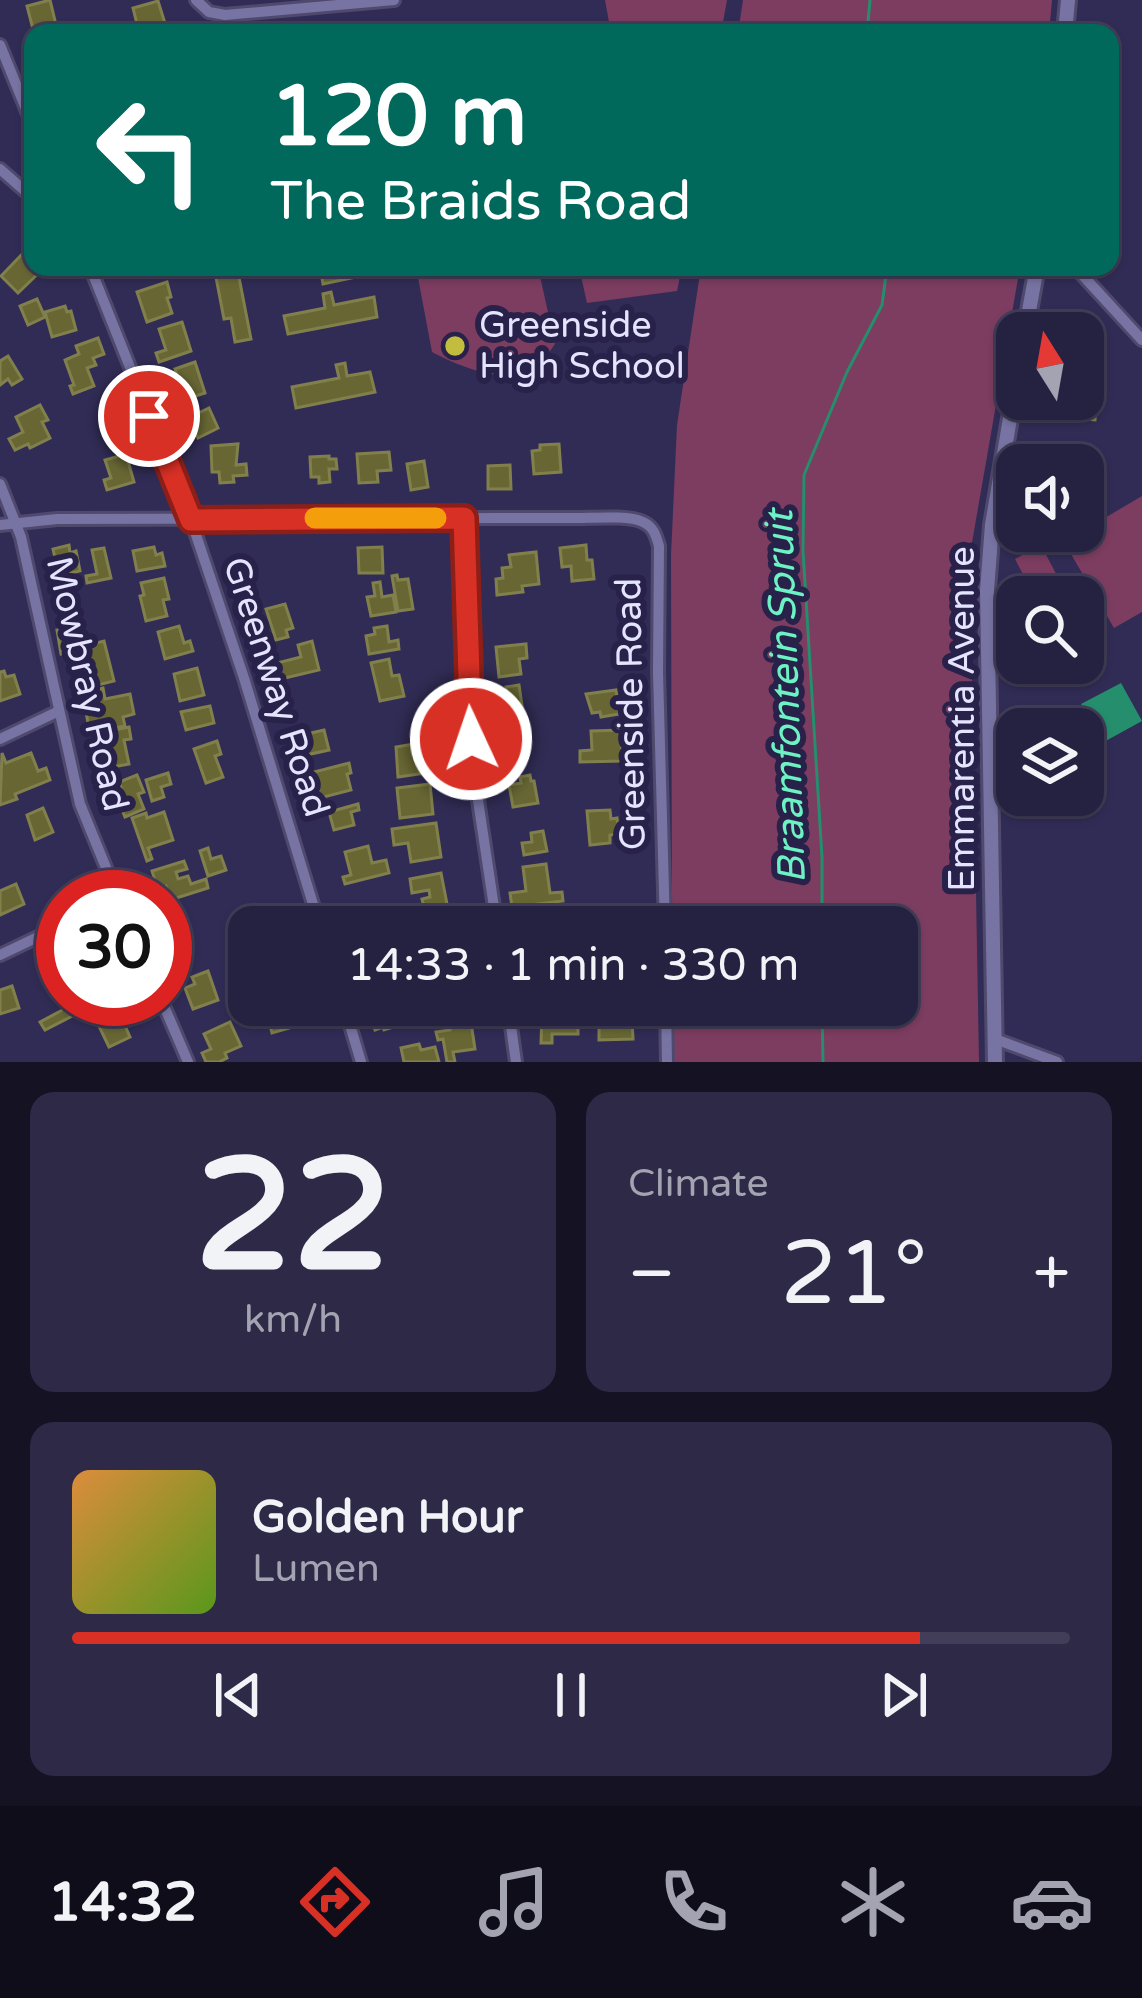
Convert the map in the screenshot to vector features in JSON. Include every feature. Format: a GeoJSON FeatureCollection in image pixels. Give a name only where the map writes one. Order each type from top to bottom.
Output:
{"type":"FeatureCollection","features":[{"type":"Feature","properties":{"kind":"street"},"geometry":{"type":"LineString","coordinates":[[199,3],[216,15],[226,15],[394,0]]}},
{"type":"Feature","properties":{"kind":"street"},"geometry":{"type":"LineString","coordinates":[[0,45],[24,104]]}},
{"type":"Feature","properties":{"kind":"street"},"geometry":{"type":"LineString","coordinates":[[0,169],[24,190]]}},
{"type":"Feature","properties":{"kind":"street","name":"Greenway Road"},"geometry":{"type":"LineString","coordinates":[[94,276],[191,520],[314,906]]}},
{"type":"Feature","properties":{"kind":"street"},"geometry":{"type":"LineString","coordinates":[[1029,312],[1035,276]]}},
{"type":"Feature","properties":{"kind":"street"},"geometry":{"type":"LineString","coordinates":[[1084,276],[1142,340]]}},
{"type":"Feature","properties":{"kind":"street","name":"Emmarentia Avenue"},"geometry":{"type":"LineString","coordinates":[[995,1062],[987,590],[992,525],[1010,420]]}},
{"type":"Feature","properties":{"kind":"street","name":"Mowbray Road"},"geometry":{"type":"LineString","coordinates":[[0,484],[17,521],[80,804],[107,870]]}},
{"type":"Feature","properties":{"kind":"street"},"geometry":{"type":"LineString","coordinates":[[0,525],[58,519],[464,518],[468,710],[494,906]]}},
{"type":"Feature","properties":{"kind":"street","name":"Greenside Road"},"geometry":{"type":"LineString","coordinates":[[464,518],[629,519],[651,527],[659,546],[664,906]]}},
{"type":"Feature","properties":{"kind":"street"},"geometry":{"type":"LineString","coordinates":[[0,739],[59,711]]}},
{"type":"Feature","properties":{"kind":"street"},"geometry":{"type":"LineString","coordinates":[[0,955],[36,938]]}},
{"type":"Feature","properties":{"kind":"street"},"geometry":{"type":"LineString","coordinates":[[173,1026],[188,1062]]}},
{"type":"Feature","properties":{"kind":"street"},"geometry":{"type":"LineString","coordinates":[[351,1026],[362,1062]]}},
{"type":"Feature","properties":{"kind":"street"},"geometry":{"type":"LineString","coordinates":[[511,1026],[516,1062]]}},
{"type":"Feature","properties":{"kind":"street"},"geometry":{"type":"LineString","coordinates":[[666,1026],[667,1062]]}},
{"type":"Feature","properties":{"kind":"street"},"geometry":{"type":"LineString","coordinates":[[994,1039],[1058,1062]]}},
{"type":"Feature","properties":{"kind":"shaded area"},"geometry":{"type":"Polygon","coordinates":[[[605,0],[727,0],[723,24],[609,24],[605,0]]]}},
{"type":"Feature","properties":{"kind":"shaded area"},"geometry":{"type":"Polygon","coordinates":[[[743,0],[1052,0],[1050,24],[739,24],[743,0]]]}},
{"type":"Feature","properties":{"kind":"shaded area"},"geometry":{"type":"Polygon","coordinates":[[[418,276],[540,276],[555,344],[536,367],[525,373],[498,375],[432,352],[418,276]]]}},
{"type":"Feature","properties":{"kind":"shaded area"},"geometry":{"type":"Polygon","coordinates":[[[581,276],[680,276],[677,291],[587,303],[581,276]]]}},
{"type":"Feature","properties":{"kind":"shaded area"},"geometry":{"type":"Polygon","coordinates":[[[700,276],[1018,276],[1012,312],[996,312],[996,405],[970,554],[979,1062],[673,1062],[672,1026],[918,1026],[918,906],[672,906],[671,555],[677,425],[700,276]]]}},
{"type":"Feature","properties":{"kind":"shaded area"},"geometry":{"type":"Polygon","coordinates":[[[1142,496],[1142,612],[1114,628],[1104,611],[1104,576],[1084,576],[1070,552],[1104,552],[1104,518],[1142,496]]]}},
{"type":"Feature","properties":{"kind":"shaded area"},"geometry":{"type":"Polygon","coordinates":[[[1028,552],[1045,552],[1057,576],[1024,576],[1015,559],[1028,552]]]}},
{"type":"Feature","properties":{"kind":"shaded area"},"geometry":{"type":"Polygon","coordinates":[[[1121,683],[1142,721],[1104,742],[1104,708],[1081,704],[1121,683]]]}},
{"type":"Feature","properties":{"kind":"building"},"geometry":{"type":"Polygon","coordinates":[[[50,0],[56,24],[32,24],[27,6],[50,0]]]}},
{"type":"Feature","properties":{"kind":"building"},"geometry":{"type":"Polygon","coordinates":[[[158,1],[165,24],[137,24],[133,8],[158,1]]]}},
{"type":"Feature","properties":{"kind":"building"},"geometry":{"type":"Polygon","coordinates":[[[24,252],[24,276],[36,276],[18,293],[1,276],[24,252]]]}},
{"type":"Feature","properties":{"kind":"building"},"geometry":{"type":"Polygon","coordinates":[[[216,276],[239,276],[251,339],[235,342],[231,318],[224,319],[216,276]]]}},
{"type":"Feature","properties":{"kind":"building"},"geometry":{"type":"Polygon","coordinates":[[[322,276],[361,276],[323,284],[322,276]]]}},
{"type":"Feature","properties":{"kind":"building"},"geometry":{"type":"Polygon","coordinates":[[[167,282],[172,313],[147,322],[137,292],[167,282]]]}},
{"type":"Feature","properties":{"kind":"building"},"geometry":{"type":"Polygon","coordinates":[[[331,292],[334,305],[374,297],[377,317],[288,334],[284,316],[325,308],[323,294],[331,292]]]}},
{"type":"Feature","properties":{"kind":"building"},"geometry":{"type":"Polygon","coordinates":[[[37,299],[45,317],[28,325],[20,306],[37,299]]]}},
{"type":"Feature","properties":{"kind":"building"},"geometry":{"type":"Polygon","coordinates":[[[65,306],[76,330],[52,337],[45,312],[65,306]]]}},
{"type":"Feature","properties":{"kind":"building"},"geometry":{"type":"Polygon","coordinates":[[[182,322],[191,351],[159,362],[156,353],[166,350],[159,329],[182,322]]]}},
{"type":"Feature","properties":{"kind":"building"},"geometry":{"type":"Polygon","coordinates":[[[98,338],[104,354],[93,358],[96,365],[87,368],[94,386],[73,394],[65,360],[79,354],[76,346],[98,338]]]}},
{"type":"Feature","properties":{"kind":"building"},"geometry":{"type":"Polygon","coordinates":[[[8,356],[22,379],[12,385],[8,379],[0,385],[0,361],[8,356]]]}},
{"type":"Feature","properties":{"kind":"building"},"geometry":{"type":"Polygon","coordinates":[[[195,362],[205,393],[180,401],[177,391],[182,389],[175,369],[195,362]]]}},
{"type":"Feature","properties":{"kind":"building"},"geometry":{"type":"Polygon","coordinates":[[[345,363],[347,376],[370,372],[375,392],[296,408],[292,387],[339,378],[336,365],[345,363]]]}},
{"type":"Feature","properties":{"kind":"building"},"geometry":{"type":"Polygon","coordinates":[[[40,405],[50,438],[15,450],[9,439],[23,432],[16,417],[40,405]]]}},
{"type":"Feature","properties":{"kind":"building"},"geometry":{"type":"Polygon","coordinates":[[[209,408],[218,428],[198,438],[182,421],[209,408]]]}},
{"type":"Feature","properties":{"kind":"building"},"geometry":{"type":"Polygon","coordinates":[[[238,444],[236,465],[246,464],[247,475],[220,483],[219,472],[212,472],[211,446],[238,444]]]}},
{"type":"Feature","properties":{"kind":"building"},"geometry":{"type":"Polygon","coordinates":[[[559,444],[561,472],[534,474],[532,451],[540,450],[540,445],[559,444]]]}},
{"type":"Feature","properties":{"kind":"building"},"geometry":{"type":"Polygon","coordinates":[[[389,452],[391,470],[377,471],[378,482],[359,483],[357,454],[389,452]]]}},
{"type":"Feature","properties":{"kind":"building"},"geometry":{"type":"Polygon","coordinates":[[[126,454],[134,482],[107,490],[104,480],[111,478],[105,460],[126,454]]]}},
{"type":"Feature","properties":{"kind":"building"},"geometry":{"type":"Polygon","coordinates":[[[310,457],[336,459],[337,469],[329,469],[330,482],[319,483],[319,477],[311,477],[310,457]]]}},
{"type":"Feature","properties":{"kind":"building"},"geometry":{"type":"Polygon","coordinates":[[[424,461],[428,487],[411,490],[407,464],[424,461]]]}},
{"type":"Feature","properties":{"kind":"building"},"geometry":{"type":"Polygon","coordinates":[[[510,465],[511,489],[488,489],[488,466],[510,465]]]}},
{"type":"Feature","properties":{"kind":"building"},"geometry":{"type":"Polygon","coordinates":[[[69,545],[70,553],[76,551],[80,571],[59,576],[53,549],[69,545]]]}},
{"type":"Feature","properties":{"kind":"building"},"geometry":{"type":"Polygon","coordinates":[[[586,545],[594,579],[572,581],[571,566],[562,567],[560,548],[586,545]]]}},
{"type":"Feature","properties":{"kind":"building"},"geometry":{"type":"Polygon","coordinates":[[[154,547],[156,555],[162,553],[165,566],[137,571],[133,551],[154,547]]]}},
{"type":"Feature","properties":{"kind":"building"},"geometry":{"type":"Polygon","coordinates":[[[382,547],[383,573],[359,573],[358,548],[382,547]]]}},
{"type":"Feature","properties":{"kind":"building"},"geometry":{"type":"Polygon","coordinates":[[[104,548],[111,578],[87,583],[86,576],[97,574],[92,550],[104,548]]]}},
{"type":"Feature","properties":{"kind":"building"},"geometry":{"type":"Polygon","coordinates":[[[536,552],[539,584],[522,586],[523,592],[497,595],[496,579],[503,578],[502,568],[511,567],[509,555],[536,552]]]}},
{"type":"Feature","properties":{"kind":"building"},"geometry":{"type":"Polygon","coordinates":[[[397,575],[398,580],[408,579],[413,609],[398,611],[392,576],[397,575]]]}},
{"type":"Feature","properties":{"kind":"building"},"geometry":{"type":"Polygon","coordinates":[[[164,578],[167,616],[146,621],[141,583],[164,578]]]}},
{"type":"Feature","properties":{"kind":"building"},"geometry":{"type":"Polygon","coordinates":[[[380,582],[382,597],[393,595],[396,612],[371,616],[367,597],[375,596],[373,583],[380,582]]]}},
{"type":"Feature","properties":{"kind":"building"},"geometry":{"type":"Polygon","coordinates":[[[285,604],[293,628],[286,630],[288,637],[276,640],[266,609],[285,604]]]}},
{"type":"Feature","properties":{"kind":"building"},"geometry":{"type":"Polygon","coordinates":[[[179,626],[184,643],[190,641],[193,651],[165,659],[158,632],[179,626]]]}},
{"type":"Feature","properties":{"kind":"building"},"geometry":{"type":"Polygon","coordinates":[[[387,626],[389,642],[398,640],[399,649],[369,654],[366,636],[375,634],[374,628],[387,626]]]}},
{"type":"Feature","properties":{"kind":"building"},"geometry":{"type":"Polygon","coordinates":[[[75,628],[78,651],[61,654],[57,630],[75,628]]]}},
{"type":"Feature","properties":{"kind":"building"},"geometry":{"type":"Polygon","coordinates":[[[104,641],[114,681],[90,687],[84,663],[91,661],[88,645],[104,641]]]}},
{"type":"Feature","properties":{"kind":"building"},"geometry":{"type":"Polygon","coordinates":[[[312,641],[319,670],[281,679],[277,663],[301,657],[298,645],[312,641]]]}},
{"type":"Feature","properties":{"kind":"building"},"geometry":{"type":"Polygon","coordinates":[[[526,644],[527,658],[519,659],[521,674],[499,677],[496,647],[526,644]]]}},
{"type":"Feature","properties":{"kind":"building"},"geometry":{"type":"Polygon","coordinates":[[[389,659],[392,676],[399,675],[404,696],[380,701],[371,663],[389,659]]]}},
{"type":"Feature","properties":{"kind":"building"},"geometry":{"type":"Polygon","coordinates":[[[197,668],[204,695],[180,701],[174,674],[197,668]]]}},
{"type":"Feature","properties":{"kind":"building"},"geometry":{"type":"Polygon","coordinates":[[[0,672],[6,677],[14,675],[20,694],[0,701],[0,672]]]}},
{"type":"Feature","properties":{"kind":"building"},"geometry":{"type":"Polygon","coordinates":[[[519,685],[524,719],[501,717],[497,696],[507,694],[506,687],[519,685]]]}},
{"type":"Feature","properties":{"kind":"building"},"geometry":{"type":"Polygon","coordinates":[[[103,688],[105,699],[130,694],[134,714],[123,717],[125,726],[90,733],[82,692],[103,688]]]}},
{"type":"Feature","properties":{"kind":"building"},"geometry":{"type":"Polygon","coordinates":[[[616,690],[619,714],[601,717],[600,712],[592,713],[586,694],[616,690]]]}},
{"type":"Feature","properties":{"kind":"building"},"geometry":{"type":"Polygon","coordinates":[[[210,706],[214,723],[186,730],[181,712],[210,706]]]}},
{"type":"Feature","properties":{"kind":"building"},"geometry":{"type":"Polygon","coordinates":[[[129,727],[131,739],[124,740],[129,764],[107,768],[99,733],[129,727]]]}},
{"type":"Feature","properties":{"kind":"building"},"geometry":{"type":"Polygon","coordinates":[[[324,730],[329,750],[302,756],[298,736],[324,730]]]}},
{"type":"Feature","properties":{"kind":"building"},"geometry":{"type":"Polygon","coordinates":[[[621,730],[622,761],[580,762],[580,751],[592,750],[591,731],[621,730]]]}},
{"type":"Feature","properties":{"kind":"building"},"geometry":{"type":"Polygon","coordinates":[[[217,741],[221,754],[215,756],[223,777],[206,783],[194,749],[217,741]]]}},
{"type":"Feature","properties":{"kind":"building"},"geometry":{"type":"Polygon","coordinates":[[[426,742],[430,762],[424,763],[426,773],[398,777],[396,747],[426,742]]]}},
{"type":"Feature","properties":{"kind":"building"},"geometry":{"type":"Polygon","coordinates":[[[2,753],[6,763],[31,753],[38,771],[46,768],[50,780],[0,805],[2,753]]]}},
{"type":"Feature","properties":{"kind":"building"},"geometry":{"type":"Polygon","coordinates":[[[349,763],[351,790],[320,798],[314,772],[349,763]]]}},
{"type":"Feature","properties":{"kind":"building"},"geometry":{"type":"Polygon","coordinates":[[[168,773],[171,784],[161,787],[164,797],[152,801],[146,780],[168,773]]]}},
{"type":"Feature","properties":{"kind":"building"},"geometry":{"type":"Polygon","coordinates":[[[137,775],[144,809],[125,817],[117,798],[124,796],[119,782],[137,775]]]}},
{"type":"Feature","properties":{"kind":"building"},"geometry":{"type":"Polygon","coordinates":[[[530,775],[538,803],[513,807],[509,785],[530,775]]]}},
{"type":"Feature","properties":{"kind":"building"},"geometry":{"type":"Polygon","coordinates":[[[430,784],[433,814],[400,818],[397,788],[430,784]]]}},
{"type":"Feature","properties":{"kind":"building"},"geometry":{"type":"Polygon","coordinates":[[[358,804],[359,810],[351,812],[354,825],[334,830],[329,812],[358,804]]]}},
{"type":"Feature","properties":{"kind":"building"},"geometry":{"type":"Polygon","coordinates":[[[43,808],[53,832],[35,840],[27,815],[43,808]]]}},
{"type":"Feature","properties":{"kind":"building"},"geometry":{"type":"Polygon","coordinates":[[[610,810],[611,819],[617,818],[619,834],[610,835],[610,843],[590,845],[587,811],[610,810]]]}},
{"type":"Feature","properties":{"kind":"building"},"geometry":{"type":"Polygon","coordinates":[[[164,812],[173,840],[148,848],[152,859],[147,861],[132,818],[164,812]]]}},
{"type":"Feature","properties":{"kind":"building"},"geometry":{"type":"Polygon","coordinates":[[[436,823],[441,857],[411,862],[408,843],[394,845],[392,829],[436,823]]]}},
{"type":"Feature","properties":{"kind":"building"},"geometry":{"type":"Polygon","coordinates":[[[543,831],[547,851],[524,855],[522,843],[532,842],[531,833],[543,831]]]}},
{"type":"Feature","properties":{"kind":"building"},"geometry":{"type":"Polygon","coordinates":[[[368,846],[372,863],[386,860],[389,873],[345,884],[343,877],[351,875],[345,852],[368,846]]]}},
{"type":"Feature","properties":{"kind":"building"},"geometry":{"type":"Polygon","coordinates":[[[208,848],[211,859],[221,856],[226,870],[208,876],[200,851],[208,848]]]}},
{"type":"Feature","properties":{"kind":"building"},"geometry":{"type":"Polygon","coordinates":[[[184,861],[187,869],[183,870],[155,870],[184,861]]]}},
{"type":"Feature","properties":{"kind":"building"},"geometry":{"type":"Polygon","coordinates":[[[546,864],[550,893],[562,892],[563,901],[512,906],[510,893],[526,891],[523,867],[546,864]]]}},
{"type":"Feature","properties":{"kind":"building"},"geometry":{"type":"Polygon","coordinates":[[[441,873],[447,906],[424,906],[422,899],[430,897],[429,890],[412,893],[410,879],[441,873]]]}},
{"type":"Feature","properties":{"kind":"building"},"geometry":{"type":"Polygon","coordinates":[[[206,879],[208,888],[192,893],[192,884],[206,879]]]}},
{"type":"Feature","properties":{"kind":"building"},"geometry":{"type":"Polygon","coordinates":[[[16,884],[24,904],[0,915],[0,891],[16,884]]]}},
{"type":"Feature","properties":{"kind":"building"},"geometry":{"type":"Polygon","coordinates":[[[208,971],[218,1000],[193,1009],[192,977],[208,971]]]}},
{"type":"Feature","properties":{"kind":"building"},"geometry":{"type":"Polygon","coordinates":[[[12,986],[19,1008],[0,1014],[0,990],[12,986]]]}},
{"type":"Feature","properties":{"kind":"building"},"geometry":{"type":"Polygon","coordinates":[[[228,1023],[241,1046],[225,1053],[227,1058],[219,1062],[206,1062],[202,1053],[211,1049],[204,1034],[228,1023]]]}},
{"type":"Feature","properties":{"kind":"building"},"geometry":{"type":"Polygon","coordinates":[[[99,1026],[125,1026],[130,1037],[109,1047],[99,1026]]]}},
{"type":"Feature","properties":{"kind":"building"},"geometry":{"type":"Polygon","coordinates":[[[270,1026],[296,1026],[272,1033],[270,1026]]]}},
{"type":"Feature","properties":{"kind":"building"},"geometry":{"type":"Polygon","coordinates":[[[449,1026],[472,1026],[475,1049],[453,1052],[455,1062],[447,1062],[443,1039],[438,1040],[436,1032],[450,1030],[449,1026]]]}},
{"type":"Feature","properties":{"kind":"building"},"geometry":{"type":"Polygon","coordinates":[[[542,1026],[578,1026],[578,1034],[552,1034],[552,1043],[541,1043],[542,1026]]]}},
{"type":"Feature","properties":{"kind":"building"},"geometry":{"type":"Polygon","coordinates":[[[599,1026],[632,1026],[633,1039],[599,1040],[599,1026]]]}},
{"type":"Feature","properties":{"kind":"building"},"geometry":{"type":"Polygon","coordinates":[[[419,1044],[421,1050],[435,1047],[439,1062],[404,1062],[401,1048],[419,1044]]]}},
{"type":"Feature","properties":{"kind":"waterway","name":"Braamfontein Spruit"},"geometry":{"type":"LineString","coordinates":[[868,24],[870,0]]}},
{"type":"Feature","properties":{"kind":"waterway","name":"Braamfontein Spruit"},"geometry":{"type":"LineString","coordinates":[[822,906],[803,551],[804,475],[847,372],[882,305],[886,276]]}},
{"type":"Feature","properties":{"kind":"waterway","name":"Braamfontein Spruit"},"geometry":{"type":"LineString","coordinates":[[822,1026],[823,1062]]}},
{"type":"Feature","properties":{"kind":"slow traffic"},"geometry":{"type":"LineString","coordinates":[[315,518],[436,518]]}},
{"type":"Feature","properties":{"kind":"place","name":"Greenside High School"},"geometry":{"type":"Point","coordinates":[455,346]}},
{"type":"Feature","properties":{"kind":"route"},"geometry":{"type":"LineString","coordinates":[[149,416],[191,520],[464,518],[471,739]]}}]}
